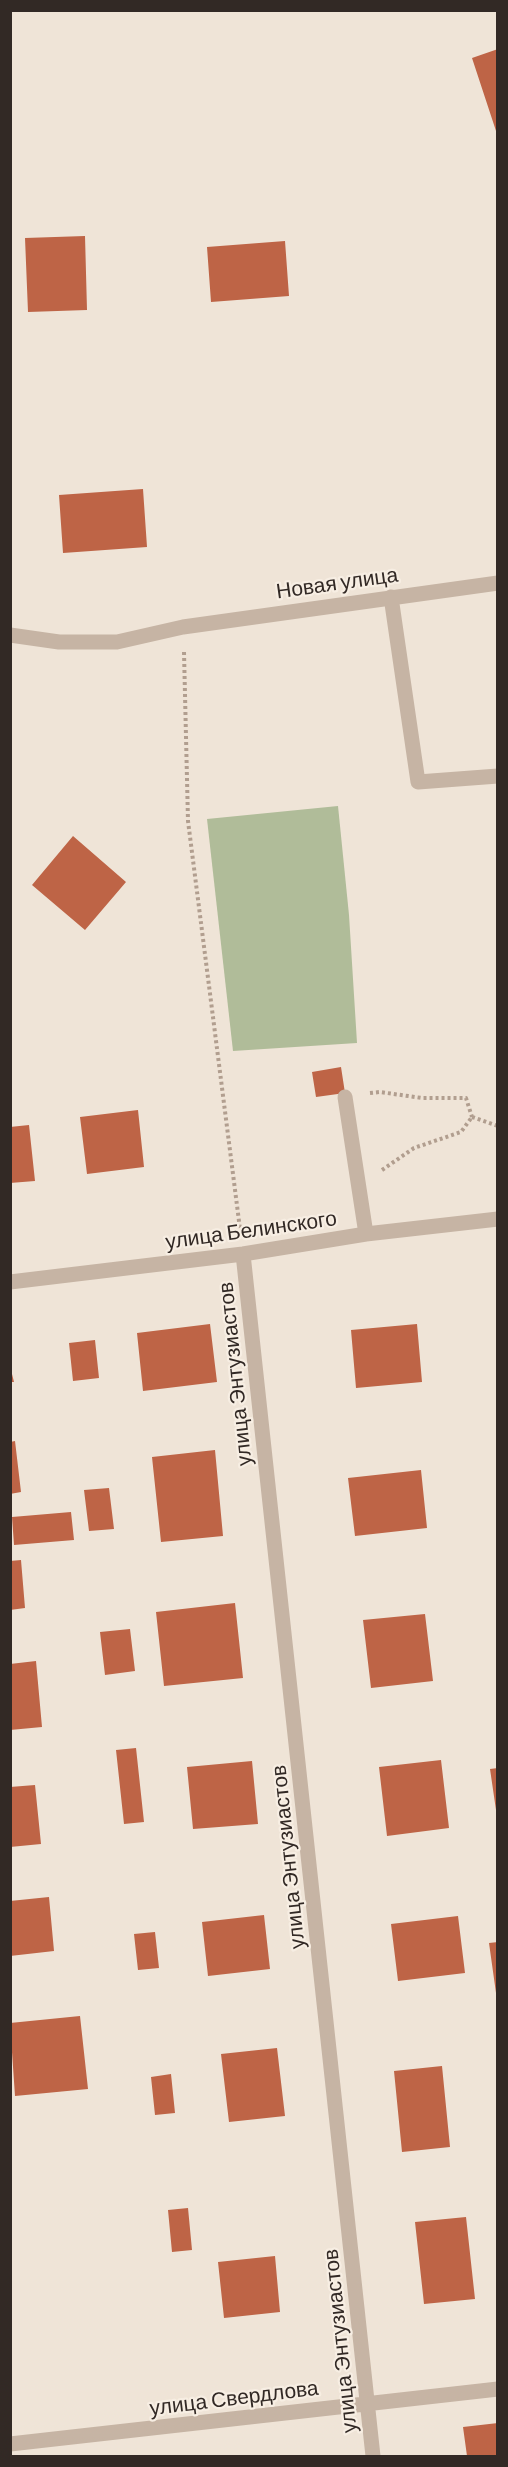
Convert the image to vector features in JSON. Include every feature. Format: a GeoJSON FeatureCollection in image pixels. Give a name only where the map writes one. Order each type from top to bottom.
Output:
{"type":"FeatureCollection","features":[{"type":"Feature","properties":{"kind":"street","name":"Новая улица"},"geometry":{"type":"LineString","coordinates":[[183,627],[498,583]]}},
{"type":"Feature","properties":{"kind":"street"},"geometry":{"type":"LineString","coordinates":[[392,597],[418,782],[498,776]]}},
{"type":"Feature","properties":{"kind":"street"},"geometry":{"type":"LineString","coordinates":[[10,635],[59,642],[117,642],[183,627]]}},
{"type":"Feature","properties":{"kind":"street"},"geometry":{"type":"LineString","coordinates":[[345,1097],[366,1234]]}},
{"type":"Feature","properties":{"kind":"street","name":"улица Белинского"},"geometry":{"type":"LineString","coordinates":[[10,1282],[243,1254],[366,1234],[498,1219]]}},
{"type":"Feature","properties":{"kind":"street","name":"улица Энтузиастов"},"geometry":{"type":"LineString","coordinates":[[243,1254],[374,2457]]}},
{"type":"Feature","properties":{"kind":"street","name":"улица Свердлова"},"geometry":{"type":"LineString","coordinates":[[10,2444],[498,2389]]}},
{"type":"Feature","properties":{"kind":"path"},"geometry":{"type":"LineString","coordinates":[[183,627],[188,821],[243,1254]]}},
{"type":"Feature","properties":{"kind":"path"},"geometry":{"type":"LineString","coordinates":[[345,1097],[380,1092],[422,1098],[466,1098],[472,1117]]}},
{"type":"Feature","properties":{"kind":"path"},"geometry":{"type":"LineString","coordinates":[[472,1117],[498,1126]]}},
{"type":"Feature","properties":{"kind":"path"},"geometry":{"type":"LineString","coordinates":[[358,1180],[381,1171],[414,1148],[461,1131],[472,1117]]}},
{"type":"Feature","properties":{"kind":"green space"},"geometry":{"type":"Polygon","coordinates":[[[338,806],[349,915],[357,1043],[233,1051],[207,819],[338,806]]]}},
{"type":"Feature","properties":{"kind":"building"},"geometry":{"type":"Polygon","coordinates":[[[498,49],[498,134],[497,134],[472,58],[498,49]]]}},
{"type":"Feature","properties":{"kind":"building"},"geometry":{"type":"Polygon","coordinates":[[[85,236],[87,310],[28,312],[25,238],[85,236]]]}},
{"type":"Feature","properties":{"kind":"building"},"geometry":{"type":"Polygon","coordinates":[[[285,241],[289,296],[211,302],[207,247],[285,241]]]}},
{"type":"Feature","properties":{"kind":"building"},"geometry":{"type":"Polygon","coordinates":[[[143,489],[147,547],[63,553],[59,495],[143,489]]]}},
{"type":"Feature","properties":{"kind":"building"},"geometry":{"type":"Polygon","coordinates":[[[73,836],[126,882],[85,930],[32,885],[73,836]]]}},
{"type":"Feature","properties":{"kind":"building"},"geometry":{"type":"Polygon","coordinates":[[[341,1067],[345,1093],[316,1097],[312,1072],[341,1067]]]}},
{"type":"Feature","properties":{"kind":"building"},"geometry":{"type":"Polygon","coordinates":[[[138,1110],[144,1167],[87,1174],[80,1117],[138,1110]]]}},
{"type":"Feature","properties":{"kind":"building"},"geometry":{"type":"Polygon","coordinates":[[[29,1125],[35,1181],[10,1183],[10,1127],[29,1125]]]}},
{"type":"Feature","properties":{"kind":"building"},"geometry":{"type":"Polygon","coordinates":[[[210,1324],[217,1382],[143,1391],[137,1333],[210,1324]]]}},
{"type":"Feature","properties":{"kind":"building"},"geometry":{"type":"Polygon","coordinates":[[[417,1324],[422,1382],[356,1388],[351,1330],[417,1324]]]}},
{"type":"Feature","properties":{"kind":"building"},"geometry":{"type":"Polygon","coordinates":[[[95,1340],[99,1378],[73,1381],[69,1343],[95,1340]]]}},
{"type":"Feature","properties":{"kind":"building"},"geometry":{"type":"Polygon","coordinates":[[[10,1366],[14,1382],[10,1382],[10,1366]]]}},
{"type":"Feature","properties":{"kind":"building"},"geometry":{"type":"Polygon","coordinates":[[[15,1441],[21,1492],[10,1494],[10,1442],[15,1441]]]}},
{"type":"Feature","properties":{"kind":"building"},"geometry":{"type":"Polygon","coordinates":[[[215,1450],[223,1536],[161,1542],[152,1457],[215,1450]]]}},
{"type":"Feature","properties":{"kind":"building"},"geometry":{"type":"Polygon","coordinates":[[[421,1470],[427,1528],[355,1536],[348,1478],[421,1470]]]}},
{"type":"Feature","properties":{"kind":"building"},"geometry":{"type":"Polygon","coordinates":[[[109,1488],[114,1529],[89,1531],[84,1490],[109,1488]]]}},
{"type":"Feature","properties":{"kind":"building"},"geometry":{"type":"Polygon","coordinates":[[[71,1512],[74,1540],[14,1545],[12,1517],[71,1512]]]}},
{"type":"Feature","properties":{"kind":"building"},"geometry":{"type":"Polygon","coordinates":[[[21,1560],[25,1608],[10,1610],[10,1561],[21,1560]]]}},
{"type":"Feature","properties":{"kind":"building"},"geometry":{"type":"Polygon","coordinates":[[[235,1603],[243,1678],[164,1686],[156,1612],[235,1603]]]}},
{"type":"Feature","properties":{"kind":"building"},"geometry":{"type":"Polygon","coordinates":[[[425,1614],[433,1681],[371,1688],[363,1620],[425,1614]]]}},
{"type":"Feature","properties":{"kind":"building"},"geometry":{"type":"Polygon","coordinates":[[[130,1629],[135,1671],[105,1675],[100,1632],[130,1629]]]}},
{"type":"Feature","properties":{"kind":"building"},"geometry":{"type":"Polygon","coordinates":[[[36,1661],[42,1727],[10,1730],[10,1664],[36,1661]]]}},
{"type":"Feature","properties":{"kind":"building"},"geometry":{"type":"Polygon","coordinates":[[[136,1748],[144,1822],[124,1824],[116,1750],[136,1748]]]}},
{"type":"Feature","properties":{"kind":"building"},"geometry":{"type":"Polygon","coordinates":[[[441,1760],[449,1828],[387,1836],[379,1767],[441,1760]]]}},
{"type":"Feature","properties":{"kind":"building"},"geometry":{"type":"Polygon","coordinates":[[[252,1761],[258,1824],[193,1829],[187,1767],[252,1761]]]}},
{"type":"Feature","properties":{"kind":"building"},"geometry":{"type":"Polygon","coordinates":[[[498,1768],[498,1810],[496,1810],[490,1769],[498,1768]]]}},
{"type":"Feature","properties":{"kind":"building"},"geometry":{"type":"Polygon","coordinates":[[[35,1785],[41,1844],[10,1847],[10,1787],[35,1785]]]}},
{"type":"Feature","properties":{"kind":"building"},"geometry":{"type":"Polygon","coordinates":[[[49,1897],[54,1951],[10,1956],[10,1901],[49,1897]]]}},
{"type":"Feature","properties":{"kind":"building"},"geometry":{"type":"Polygon","coordinates":[[[264,1915],[270,1969],[208,1976],[202,1922],[264,1915]]]}},
{"type":"Feature","properties":{"kind":"building"},"geometry":{"type":"Polygon","coordinates":[[[458,1916],[465,1973],[398,1981],[391,1924],[458,1916]]]}},
{"type":"Feature","properties":{"kind":"building"},"geometry":{"type":"Polygon","coordinates":[[[155,1932],[159,1968],[138,1970],[134,1934],[155,1932]]]}},
{"type":"Feature","properties":{"kind":"building"},"geometry":{"type":"Polygon","coordinates":[[[498,1942],[498,1993],[496,1993],[489,1943],[498,1942]]]}},
{"type":"Feature","properties":{"kind":"building"},"geometry":{"type":"Polygon","coordinates":[[[80,2016],[88,2089],[15,2096],[10,2023],[80,2016]]]}},
{"type":"Feature","properties":{"kind":"building"},"geometry":{"type":"Polygon","coordinates":[[[277,2048],[285,2116],[229,2122],[221,2054],[277,2048]]]}},
{"type":"Feature","properties":{"kind":"building"},"geometry":{"type":"Polygon","coordinates":[[[442,2066],[450,2147],[402,2152],[394,2071],[442,2066]]]}},
{"type":"Feature","properties":{"kind":"building"},"geometry":{"type":"Polygon","coordinates":[[[171,2074],[175,2113],[155,2115],[151,2077],[171,2074]]]}},
{"type":"Feature","properties":{"kind":"building"},"geometry":{"type":"Polygon","coordinates":[[[188,2208],[192,2250],[172,2252],[168,2210],[188,2208]]]}},
{"type":"Feature","properties":{"kind":"building"},"geometry":{"type":"Polygon","coordinates":[[[466,2217],[475,2299],[424,2304],[415,2222],[466,2217]]]}},
{"type":"Feature","properties":{"kind":"building"},"geometry":{"type":"Polygon","coordinates":[[[275,2256],[280,2312],[224,2318],[218,2262],[275,2256]]]}},
{"type":"Feature","properties":{"kind":"building"},"geometry":{"type":"Polygon","coordinates":[[[498,2423],[498,2456],[467,2456],[463,2427],[498,2423]]]}}]}
